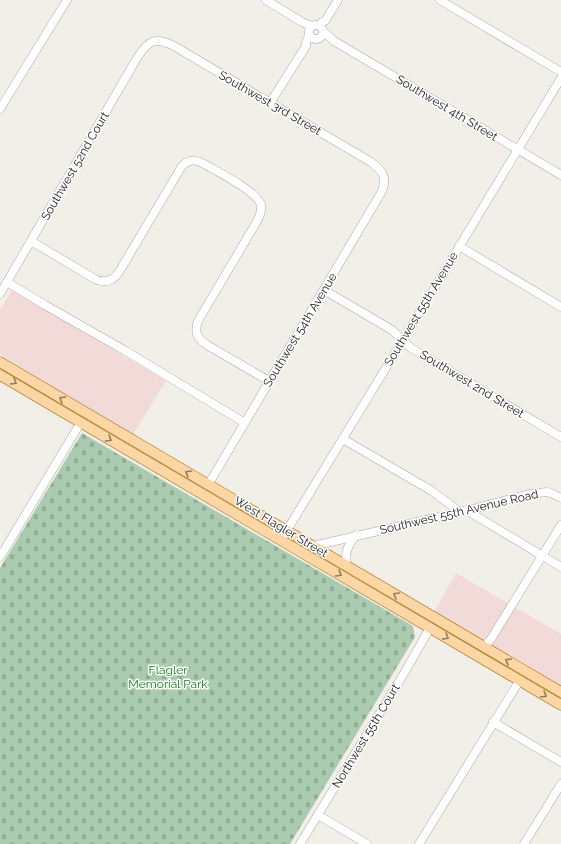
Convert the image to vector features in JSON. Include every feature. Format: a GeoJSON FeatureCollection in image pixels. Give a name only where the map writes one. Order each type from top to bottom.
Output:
{"type":"FeatureCollection","features":[{"type":"Feature","properties":{"kind":"main road","name":"West Flagler Street"},"geometry":{"type":"LineString","coordinates":[[0,362],[86,412],[281,540],[561,705]]}},
{"type":"Feature","properties":{"kind":"main road","name":"West Flagler Street"},"geometry":{"type":"LineString","coordinates":[[0,375],[81,422],[208,485],[561,692]]}},
{"type":"Feature","properties":{"kind":"main road"},"geometry":{"type":"LineString","coordinates":[[64,412],[81,414],[86,412]]}},
{"type":"Feature","properties":{"kind":"main road"},"geometry":{"type":"LineString","coordinates":[[81,422],[108,426]]}},
{"type":"Feature","properties":{"kind":"main road"},"geometry":{"type":"LineString","coordinates":[[293,547],[305,548],[313,546]]}},
{"type":"Feature","properties":{"kind":"main road"},"geometry":{"type":"LineString","coordinates":[[463,646],[474,648],[484,647]]}},
{"type":"Feature","properties":{"kind":"main road"},"geometry":{"type":"LineString","coordinates":[[520,680],[542,681]]}},
{"type":"Feature","properties":{"kind":"street"},"geometry":{"type":"LineString","coordinates":[[0,109],[66,0]]}},
{"type":"Feature","properties":{"kind":"street","name":"Southwest 4th Street"},"geometry":{"type":"LineString","coordinates":[[266,0],[561,174]]}},
{"type":"Feature","properties":{"kind":"street"},"geometry":{"type":"LineString","coordinates":[[270,103],[306,46],[312,43],[338,0]]}},
{"type":"Feature","properties":{"kind":"street"},"geometry":{"type":"LineString","coordinates":[[440,0],[561,72]]}},
{"type":"Feature","properties":{"kind":"street","name":"Southwest 3rd Street"},"geometry":{"type":"LineString","coordinates":[[153,41],[161,41],[174,46],[376,165],[382,173]]}},
{"type":"Feature","properties":{"kind":"street","name":"Southwest 52nd Court"},"geometry":{"type":"LineString","coordinates":[[0,294],[137,58],[147,45],[153,41]]}},
{"type":"Feature","properties":{"kind":"street","name":"Southwest 55th Avenue"},"geometry":{"type":"LineString","coordinates":[[281,540],[561,78]]}},
{"type":"Feature","properties":{"kind":"street"},"geometry":{"type":"LineString","coordinates":[[31,241],[95,279],[109,281],[119,272],[182,166],[188,161],[196,161],[206,165],[250,191],[260,202],[261,209],[259,218],[198,320],[196,334],[200,340],[207,345],[269,381]]}},
{"type":"Feature","properties":{"kind":"street","name":"Southwest 54th Avenue"},"geometry":{"type":"LineString","coordinates":[[208,485],[381,193],[384,184],[382,173]]}},
{"type":"Feature","properties":{"kind":"street"},"geometry":{"type":"LineString","coordinates":[[459,246],[561,307]]}},
{"type":"Feature","properties":{"kind":"street"},"geometry":{"type":"LineString","coordinates":[[7,282],[245,423]]}},
{"type":"Feature","properties":{"kind":"street","name":"Southwest 2nd Street"},"geometry":{"type":"LineString","coordinates":[[324,290],[392,330],[411,348],[561,437]]}},
{"type":"Feature","properties":{"kind":"street"},"geometry":{"type":"LineString","coordinates":[[0,557],[3,545],[81,422]]}},
{"type":"Feature","properties":{"kind":"street"},"geometry":{"type":"LineString","coordinates":[[343,439],[432,491],[463,511],[561,567]]}},
{"type":"Feature","properties":{"kind":"street","name":"Southwest 55th Avenue Road"},"geometry":{"type":"LineString","coordinates":[[313,546],[535,493],[547,492],[561,498]]}},
{"type":"Feature","properties":{"kind":"street"},"geometry":{"type":"LineString","coordinates":[[484,647],[491,639],[561,525]]}},
{"type":"Feature","properties":{"kind":"street"},"geometry":{"type":"LineString","coordinates":[[346,565],[346,550],[356,535]]}},
{"type":"Feature","properties":{"kind":"street","name":"Northwest 55th Court"},"geometry":{"type":"LineString","coordinates":[[300,844],[430,628]]}},
{"type":"Feature","properties":{"kind":"street"},"geometry":{"type":"LineString","coordinates":[[419,844],[520,680]]}},
{"type":"Feature","properties":{"kind":"street"},"geometry":{"type":"LineString","coordinates":[[493,722],[561,762]]}},
{"type":"Feature","properties":{"kind":"street"},"geometry":{"type":"LineString","coordinates":[[524,844],[561,784]]}},
{"type":"Feature","properties":{"kind":"street"},"geometry":{"type":"LineString","coordinates":[[318,815],[367,844]]}},
{"type":"Feature","properties":{"kind":"shaded area"},"geometry":{"type":"Polygon","coordinates":[[[12,290],[166,381],[132,436],[0,354],[0,310],[12,290]]]}},
{"type":"Feature","properties":{"kind":"shaded area"},"geometry":{"type":"Polygon","coordinates":[[[456,573],[561,634],[561,685],[434,612],[456,573]]]}},
{"type":"Feature","properties":{"kind":"green space","name":"Flagler Memorial Park"},"geometry":{"type":"Polygon","coordinates":[[[82,433],[413,626],[415,637],[290,844],[0,844],[0,568],[82,433]]]}}]}
